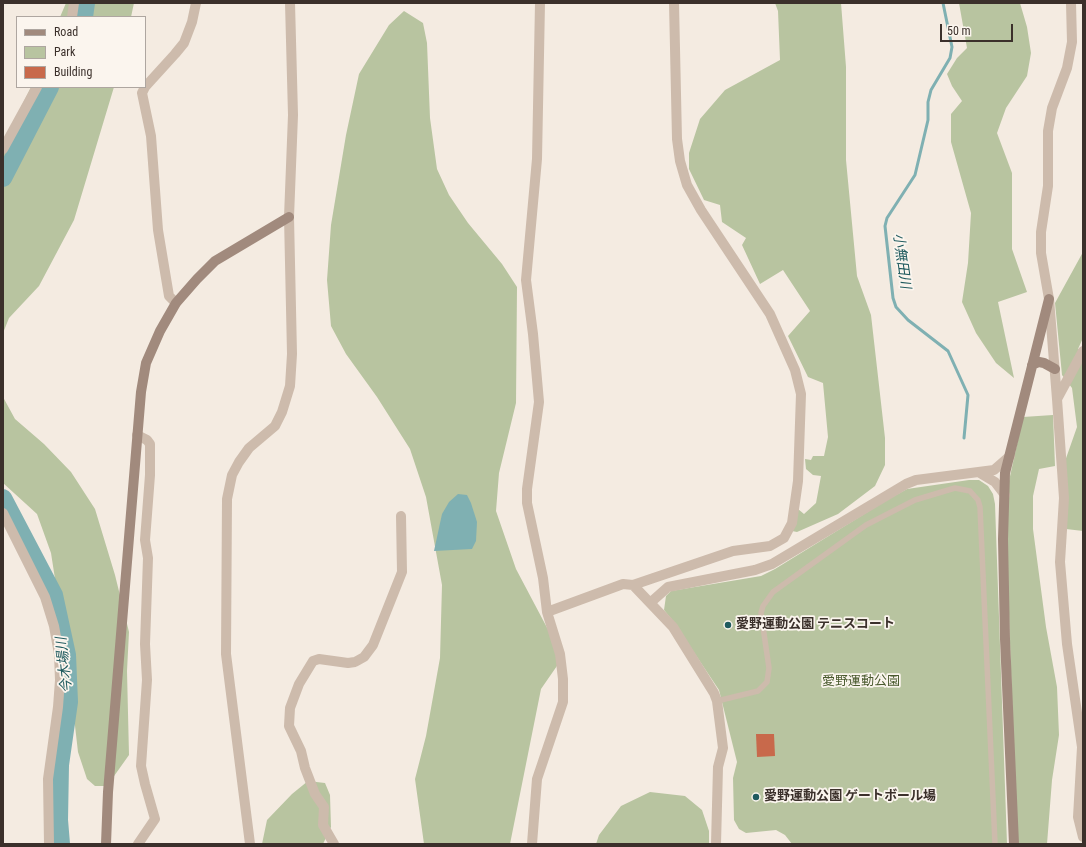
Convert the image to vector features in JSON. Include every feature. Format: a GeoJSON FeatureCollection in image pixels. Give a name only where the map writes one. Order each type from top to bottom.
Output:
{"type":"FeatureCollection","features":[{"type":"Feature","properties":{"kind":"street"},"geometry":{"type":"LineString","coordinates":[[72,16],[74,3]]}},
{"type":"Feature","properties":{"kind":"street"},"geometry":{"type":"LineString","coordinates":[[146,86],[184,43],[192,22],[196,3]]}},
{"type":"Feature","properties":{"kind":"street"},"geometry":{"type":"LineString","coordinates":[[250,844],[226,654],[227,499],[232,475],[239,462],[249,448],[275,426],[282,412],[290,386],[292,354],[289,217],[293,116],[290,3]]}},
{"type":"Feature","properties":{"kind":"street"},"geometry":{"type":"LineString","coordinates":[[532,844],[537,778],[563,702],[563,679],[560,654],[547,612],[543,578],[527,503],[527,489],[539,402],[533,334],[526,280],[536,159],[540,3]]}},
{"type":"Feature","properties":{"kind":"street"},"geometry":{"type":"LineString","coordinates":[[547,612],[623,584],[634,585],[733,551],[761,548],[778,543],[784,538],[792,523],[798,481],[801,394],[795,370],[770,314],[700,210],[687,185],[680,161],[677,139],[674,3]]}},
{"type":"Feature","properties":{"kind":"street"},"geometry":{"type":"LineString","coordinates":[[1071,3],[1072,42],[1068,61],[1052,108],[1048,130],[1048,186],[1041,232],[1041,253],[1049,299],[1055,370],[1064,498],[1060,562],[1067,644],[1082,747],[1078,817],[1083,836]]}},
{"type":"Feature","properties":{"kind":"street"},"geometry":{"type":"LineString","coordinates":[[3,149],[36,88]]}},
{"type":"Feature","properties":{"kind":"street"},"geometry":{"type":"LineString","coordinates":[[144,88],[142,93],[151,136],[158,230],[169,296],[176,303]]}},
{"type":"Feature","properties":{"kind":"street"},"geometry":{"type":"LineString","coordinates":[[106,844],[108,792],[141,392],[146,363],[160,331],[176,303],[215,261],[289,217]]}},
{"type":"Feature","properties":{"kind":"street"},"geometry":{"type":"LineString","coordinates":[[1014,844],[1005,639],[1003,539],[1005,473],[1049,299]]}},
{"type":"Feature","properties":{"kind":"street"},"geometry":{"type":"LineString","coordinates":[[1057,398],[1083,351]]}},
{"type":"Feature","properties":{"kind":"street"},"geometry":{"type":"LineString","coordinates":[[1032,365],[1039,362],[1044,363],[1055,370]]}},
{"type":"Feature","properties":{"kind":"street"},"geometry":{"type":"LineString","coordinates":[[138,435],[147,440],[150,444],[150,475],[145,540],[148,558],[145,644],[146,680],[141,766],[144,784],[155,819],[138,844]]}},
{"type":"Feature","properties":{"kind":"street"},"geometry":{"type":"LineString","coordinates":[[650,603],[668,587],[755,570],[772,564],[906,484],[916,480],[994,470],[1010,456]]}},
{"type":"Feature","properties":{"kind":"street"},"geometry":{"type":"LineString","coordinates":[[980,473],[995,482],[1005,495]]}},
{"type":"Feature","properties":{"kind":"street"},"geometry":{"type":"LineString","coordinates":[[3,513],[45,597],[54,626],[59,654],[60,680],[58,707],[48,779],[49,844]]}},
{"type":"Feature","properties":{"kind":"street"},"geometry":{"type":"LineString","coordinates":[[334,844],[323,825],[324,807],[316,794],[305,768],[301,751],[289,726],[290,708],[299,684],[313,661],[319,659],[348,663],[355,662],[364,657],[373,645],[402,572],[401,516]]}},
{"type":"Feature","properties":{"kind":"street"},"geometry":{"type":"LineString","coordinates":[[634,585],[672,627],[714,693],[717,701],[723,748],[718,767],[716,844]]}},
{"type":"Feature","properties":{"kind":"lane"},"geometry":{"type":"LineString","coordinates":[[717,701],[758,691],[767,682],[769,668],[761,613],[763,606],[773,592],[866,525],[915,500],[955,488],[970,491],[978,500],[980,507],[994,844]]}},
{"type":"Feature","properties":{"kind":"green space"},"geometry":{"type":"Polygon","coordinates":[[[66,3],[134,3],[131,16],[60,16],[66,3]]]}},
{"type":"Feature","properties":{"kind":"green space"},"geometry":{"type":"Polygon","coordinates":[[[775,3],[841,3],[846,67],[846,160],[857,276],[871,315],[885,438],[885,465],[875,486],[838,514],[797,532],[792,531],[798,509],[804,514],[816,503],[821,476],[813,475],[806,469],[805,459],[811,460],[813,456],[824,456],[828,437],[823,383],[808,377],[788,336],[810,311],[783,270],[760,284],[742,245],[746,238],[722,222],[720,205],[704,200],[689,169],[689,153],[700,119],[725,90],[780,60],[778,11],[775,3]]]}},
{"type":"Feature","properties":{"kind":"green space"},"geometry":{"type":"Polygon","coordinates":[[[959,3],[1020,3],[1027,27],[1031,53],[1027,76],[1006,108],[997,133],[1012,173],[1012,249],[1027,292],[998,302],[1014,378],[996,363],[976,333],[962,302],[968,263],[971,213],[951,142],[951,114],[962,101],[952,86],[947,74],[957,58],[967,48],[959,3]]]}},
{"type":"Feature","properties":{"kind":"green space"},"geometry":{"type":"Polygon","coordinates":[[[404,11],[423,23],[427,43],[430,118],[437,169],[449,195],[468,223],[502,264],[517,287],[516,403],[499,473],[496,511],[516,569],[553,639],[559,663],[541,689],[510,844],[424,844],[415,779],[426,736],[440,658],[442,585],[426,497],[410,449],[377,397],[346,354],[331,326],[327,280],[331,225],[346,135],[359,74],[389,25],[404,11]]]}},
{"type":"Feature","properties":{"kind":"green space"},"geometry":{"type":"Polygon","coordinates":[[[31,88],[114,88],[74,220],[39,286],[9,318],[3,333],[3,144],[31,88]]]}},
{"type":"Feature","properties":{"kind":"green space"},"geometry":{"type":"Polygon","coordinates":[[[1083,252],[1083,338],[1078,349],[1083,352],[1083,531],[1066,529],[1064,464],[1077,427],[1072,388],[1062,375],[1055,303],[1083,252]]]}},
{"type":"Feature","properties":{"kind":"green space"},"geometry":{"type":"Polygon","coordinates":[[[3,397],[15,419],[44,444],[71,472],[95,509],[115,575],[129,632],[127,671],[129,755],[107,786],[95,786],[87,779],[78,752],[67,656],[51,553],[37,514],[3,483],[3,397]]]}},
{"type":"Feature","properties":{"kind":"green space"},"geometry":{"type":"Polygon","coordinates":[[[1053,415],[1055,466],[1039,469],[1033,496],[1033,529],[1046,627],[1057,687],[1059,735],[1052,780],[1047,844],[1017,844],[1006,527],[1007,490],[1023,417],[1053,415]]]}},
{"type":"Feature","properties":{"kind":"green space","name":"愛野運動公園"},"geometry":{"type":"Polygon","coordinates":[[[969,480],[979,480],[988,486],[993,494],[995,504],[1007,844],[792,844],[785,835],[776,830],[746,833],[739,829],[734,820],[733,778],[737,762],[719,690],[664,610],[666,596],[671,591],[761,576],[907,489],[969,480]]]}},
{"type":"Feature","properties":{"kind":"green space"},"geometry":{"type":"Polygon","coordinates":[[[308,781],[325,783],[330,795],[331,827],[323,844],[262,844],[267,820],[292,794],[308,781]]]}},
{"type":"Feature","properties":{"kind":"green space"},"geometry":{"type":"Polygon","coordinates":[[[650,792],[685,796],[702,810],[709,831],[709,844],[596,844],[599,835],[621,806],[650,792]]]}},
{"type":"Feature","properties":{"kind":"water"},"geometry":{"type":"Polygon","coordinates":[[[458,494],[467,495],[471,503],[477,522],[476,541],[472,549],[434,551],[442,514],[449,502],[458,494]]]}},
{"type":"Feature","properties":{"kind":"building"},"geometry":{"type":"Polygon","coordinates":[[[756,734],[774,734],[775,756],[757,757],[756,734]]]}},
{"type":"Feature","properties":{"kind":"waterway","name":"今木場川"},"geometry":{"type":"LineString","coordinates":[[84,16],[86,3]]}},
{"type":"Feature","properties":{"kind":"waterway","name":"小無田川"},"geometry":{"type":"LineString","coordinates":[[943,3],[952,47],[950,58],[931,90],[928,102],[928,120],[915,175],[887,218],[885,226],[893,298],[896,307],[908,320],[948,351],[968,395],[964,438]]}},
{"type":"Feature","properties":{"kind":"waterway","name":"今木場川"},"geometry":{"type":"LineString","coordinates":[[3,178],[49,88]]}},
{"type":"Feature","properties":{"kind":"waterway","name":"今木場川"},"geometry":{"type":"LineString","coordinates":[[3,498],[54,595],[67,655],[69,702],[60,765],[59,820],[61,844]]}},
{"type":"Feature","properties":{"kind":"place","name":"愛野運動公園 テニスコート"},"geometry":{"type":"Point","coordinates":[728,625]}},
{"type":"Feature","properties":{"kind":"place","name":"愛野運動公園 ゲートボール場"},"geometry":{"type":"Point","coordinates":[756,797]}}]}
